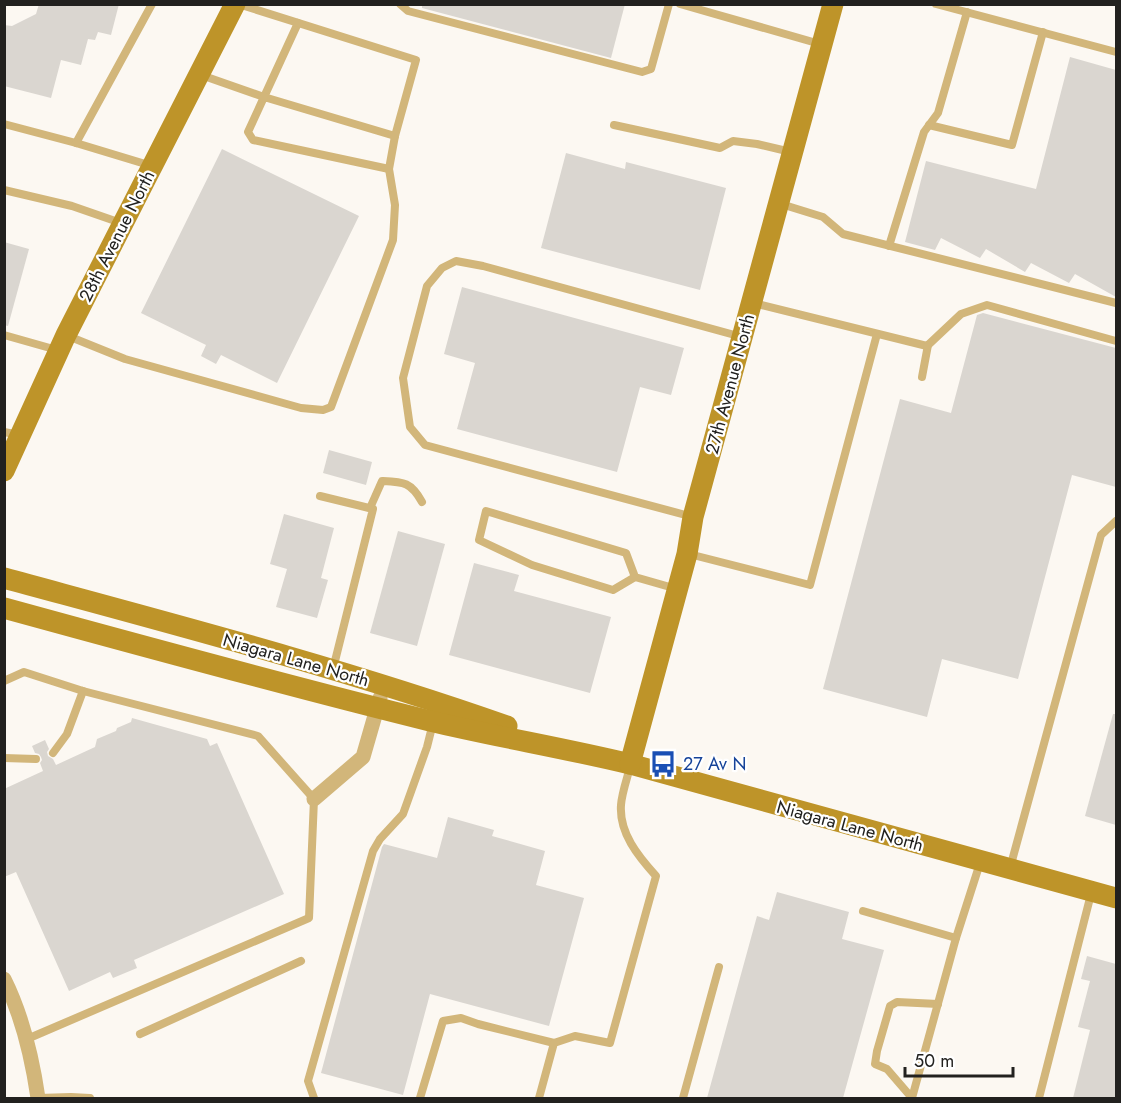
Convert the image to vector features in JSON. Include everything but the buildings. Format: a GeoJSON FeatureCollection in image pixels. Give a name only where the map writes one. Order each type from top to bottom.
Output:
{"type":"FeatureCollection","features":[{"type":"Feature","properties":{"kind":"street","name":"28th Avenue North"},"geometry":{"type":"LineString","coordinates":[[4,471],[13,434],[63,343],[236,4]]}},
{"type":"Feature","properties":{"kind":"street","name":"27th Avenue North"},"geometry":{"type":"LineString","coordinates":[[630,764],[687,554],[693,517],[833,4]]}},
{"type":"Feature","properties":{"kind":"street","name":"Niagara Lane North"},"geometry":{"type":"LineString","coordinates":[[4,578],[257,647],[384,685],[440,702],[584,753]]}},
{"type":"Feature","properties":{"kind":"street","name":"Niagara Lane North"},"geometry":{"type":"LineString","coordinates":[[4,608],[279,684],[434,722],[630,764],[1116,898]]}},
{"type":"Feature","properties":{"kind":"street"},"geometry":{"type":"LineString","coordinates":[[314,799],[363,757],[384,685]]}},
{"type":"Feature","properties":{"kind":"street"},"geometry":{"type":"LineString","coordinates":[[4,979],[23,1025],[38,1098]]}},
{"type":"Feature","properties":{"kind":"lane"},"geometry":{"type":"LineString","coordinates":[[76,143],[152,4]]}},
{"type":"Feature","properties":{"kind":"lane"},"geometry":{"type":"LineString","coordinates":[[4,335],[63,343],[301,408],[323,410],[331,407],[393,240],[395,205],[389,169],[395,136],[416,60],[236,4]]}},
{"type":"Feature","properties":{"kind":"lane"},"geometry":{"type":"LineString","coordinates":[[400,4],[408,11],[642,72],[651,69],[669,4]]}},
{"type":"Feature","properties":{"kind":"lane"},"geometry":{"type":"LineString","coordinates":[[680,4],[822,45]]}},
{"type":"Feature","properties":{"kind":"lane"},"geometry":{"type":"LineString","coordinates":[[936,4],[1116,51]]}},
{"type":"Feature","properties":{"kind":"lane"},"geometry":{"type":"LineString","coordinates":[[889,246],[924,132],[938,113],[966,12]]}},
{"type":"Feature","properties":{"kind":"lane"},"geometry":{"type":"LineString","coordinates":[[298,23],[248,132],[253,140],[389,169]]}},
{"type":"Feature","properties":{"kind":"lane"},"geometry":{"type":"LineString","coordinates":[[929,126],[1012,145],[1043,32]]}},
{"type":"Feature","properties":{"kind":"lane"},"geometry":{"type":"LineString","coordinates":[[200,74],[264,97],[395,136]]}},
{"type":"Feature","properties":{"kind":"lane"},"geometry":{"type":"LineString","coordinates":[[4,124],[153,166]]}},
{"type":"Feature","properties":{"kind":"lane"},"geometry":{"type":"LineString","coordinates":[[614,124],[720,148],[733,141],[793,152]]}},
{"type":"Feature","properties":{"kind":"lane"},"geometry":{"type":"LineString","coordinates":[[4,190],[72,206],[123,224]]}},
{"type":"Feature","properties":{"kind":"lane"},"geometry":{"type":"LineString","coordinates":[[779,203],[823,217],[843,234],[1116,303]]}},
{"type":"Feature","properties":{"kind":"lane"},"geometry":{"type":"LineString","coordinates":[[693,517],[425,445],[410,427],[403,378],[427,286],[442,268],[456,261],[483,266],[743,337]]}},
{"type":"Feature","properties":{"kind":"lane"},"geometry":{"type":"LineString","coordinates":[[753,303],[928,345]]}},
{"type":"Feature","properties":{"kind":"lane"},"geometry":{"type":"LineString","coordinates":[[922,377],[928,345],[961,314],[987,305],[1116,340]]}},
{"type":"Feature","properties":{"kind":"lane"},"geometry":{"type":"LineString","coordinates":[[687,554],[810,585],[877,334]]}},
{"type":"Feature","properties":{"kind":"lane"},"geometry":{"type":"LineString","coordinates":[[370,508],[382,481],[400,482],[414,489],[422,502]]}},
{"type":"Feature","properties":{"kind":"lane"},"geometry":{"type":"LineString","coordinates":[[320,496],[373,509],[332,670]]}},
{"type":"Feature","properties":{"kind":"lane"},"geometry":{"type":"LineString","coordinates":[[635,577],[626,553],[486,511],[479,540],[532,565],[613,590],[635,577],[678,589]]}},
{"type":"Feature","properties":{"kind":"lane"},"geometry":{"type":"LineString","coordinates":[[1010,869],[1101,535],[1116,521]]}},
{"type":"Feature","properties":{"kind":"lane"},"geometry":{"type":"LineString","coordinates":[[4,681],[24,672],[82,691],[258,736],[314,799],[309,918],[27,1039]]}},
{"type":"Feature","properties":{"kind":"lane"},"geometry":{"type":"LineString","coordinates":[[52,753],[67,734],[82,691]]}},
{"type":"Feature","properties":{"kind":"lane"},"geometry":{"type":"LineString","coordinates":[[314,1098],[308,1082],[373,851],[380,839],[404,814],[434,722]]}},
{"type":"Feature","properties":{"kind":"lane"},"geometry":{"type":"LineString","coordinates":[[4,759],[36,759]]}},
{"type":"Feature","properties":{"kind":"lane"},"geometry":{"type":"LineString","coordinates":[[420,1098],[442,1021],[461,1018],[554,1043],[575,1036],[610,1043],[656,876],[628,841],[621,817],[621,804],[630,764]]}},
{"type":"Feature","properties":{"kind":"lane"},"geometry":{"type":"LineString","coordinates":[[912,1098],[956,938],[981,861]]}},
{"type":"Feature","properties":{"kind":"lane"},"geometry":{"type":"LineString","coordinates":[[1039,1098],[1092,891]]}},
{"type":"Feature","properties":{"kind":"lane"},"geometry":{"type":"LineString","coordinates":[[863,912],[956,938]]}},
{"type":"Feature","properties":{"kind":"lane"},"geometry":{"type":"LineString","coordinates":[[140,1035],[301,961]]}},
{"type":"Feature","properties":{"kind":"lane"},"geometry":{"type":"LineString","coordinates":[[683,1098],[719,967]]}},
{"type":"Feature","properties":{"kind":"lane"},"geometry":{"type":"LineString","coordinates":[[912,1098],[887,1069],[876,1064],[877,1051],[890,1006],[897,1002],[938,1004]]}},
{"type":"Feature","properties":{"kind":"lane"},"geometry":{"type":"LineString","coordinates":[[538,1098],[554,1043]]}},
{"type":"Feature","properties":{"kind":"lane"},"geometry":{"type":"LineString","coordinates":[[38,1098],[90,1098]]}},
{"type":"Feature","properties":{"kind":"place","name":"27 Av N"},"geometry":{"type":"Point","coordinates":[663,764]}}]}
